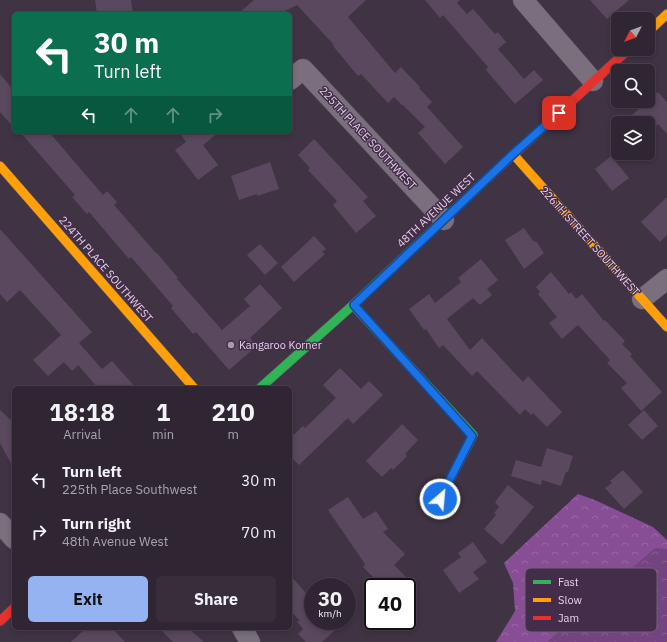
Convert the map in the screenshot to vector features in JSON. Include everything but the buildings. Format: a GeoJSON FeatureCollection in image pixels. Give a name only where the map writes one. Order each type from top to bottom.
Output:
{"type":"FeatureCollection","features":[{"type":"Feature","properties":{"kind":"street"},"geometry":{"type":"LineString","coordinates":[[523,0],[593,82]]}},
{"type":"Feature","properties":{"kind":"street"},"geometry":{"type":"LineString","coordinates":[[655,25],[667,14]]}},
{"type":"Feature","properties":{"kind":"street","name":"48TH AVENUE WEST"},"geometry":{"type":"LineString","coordinates":[[262,386],[354,305],[513,154],[621,56]]}},
{"type":"Feature","properties":{"kind":"street","name":"225TH PLACE SOUTHWEST"},"geometry":{"type":"LineString","coordinates":[[292,78],[304,68],[444,220]]}},
{"type":"Feature","properties":{"kind":"street","name":"226TH STREET SOUTHWEST"},"geometry":{"type":"LineString","coordinates":[[513,154],[667,327]]}},
{"type":"Feature","properties":{"kind":"street","name":"224TH PLACE SOUTHWEST"},"geometry":{"type":"LineString","coordinates":[[0,166],[192,386]]}},
{"type":"Feature","properties":{"kind":"street"},"geometry":{"type":"LineString","coordinates":[[642,300],[667,279]]}},
{"type":"Feature","properties":{"kind":"street"},"geometry":{"type":"LineString","coordinates":[[354,305],[472,436],[440,499]]}},
{"type":"Feature","properties":{"kind":"street"},"geometry":{"type":"LineString","coordinates":[[0,523],[12,537]]}},
{"type":"Feature","properties":{"kind":"street"},"geometry":{"type":"LineString","coordinates":[[0,621],[12,610]]}},
{"type":"Feature","properties":{"kind":"street"},"geometry":{"type":"LineString","coordinates":[[243,630],[250,642]]}},
{"type":"Feature","properties":{"kind":"green space"},"geometry":{"type":"Polygon","coordinates":[[[578,494],[595,500],[653,527],[667,540],[667,642],[496,642],[515,611],[513,583],[504,563],[578,494]]]}},
{"type":"Feature","properties":{"kind":"green space"},"geometry":{"type":"Polygon","coordinates":[[[655,548],[667,549],[667,642],[547,642],[558,632],[657,632],[657,568],[632,568],[655,548]]]}},
{"type":"Feature","properties":{"kind":"traffic: fast"},"geometry":{"type":"LineString","coordinates":[[262,386],[353,305],[491,175]]}},
{"type":"Feature","properties":{"kind":"traffic: fast"},"geometry":{"type":"LineString","coordinates":[[353,305],[473,435],[440,499]]}},
{"type":"Feature","properties":{"kind":"traffic: slow"},"geometry":{"type":"LineString","coordinates":[[655,25],[667,14]]}},
{"type":"Feature","properties":{"kind":"traffic: slow"},"geometry":{"type":"LineString","coordinates":[[513,154],[667,327]]}},
{"type":"Feature","properties":{"kind":"traffic: slow"},"geometry":{"type":"LineString","coordinates":[[0,166],[192,386]]}},
{"type":"Feature","properties":{"kind":"traffic: jam"},"geometry":{"type":"LineString","coordinates":[[491,175],[621,56]]}},
{"type":"Feature","properties":{"kind":"traffic: jam"},"geometry":{"type":"LineString","coordinates":[[0,621],[12,610]]}},
{"type":"Feature","properties":{"kind":"place","name":"Kangaroo Korner"},"geometry":{"type":"Point","coordinates":[231,345]}},
{"type":"Feature","properties":{"kind":"route"},"geometry":{"type":"LineString","coordinates":[[440,499],[472,436],[354,305],[513,154],[559,113]]}}]}
